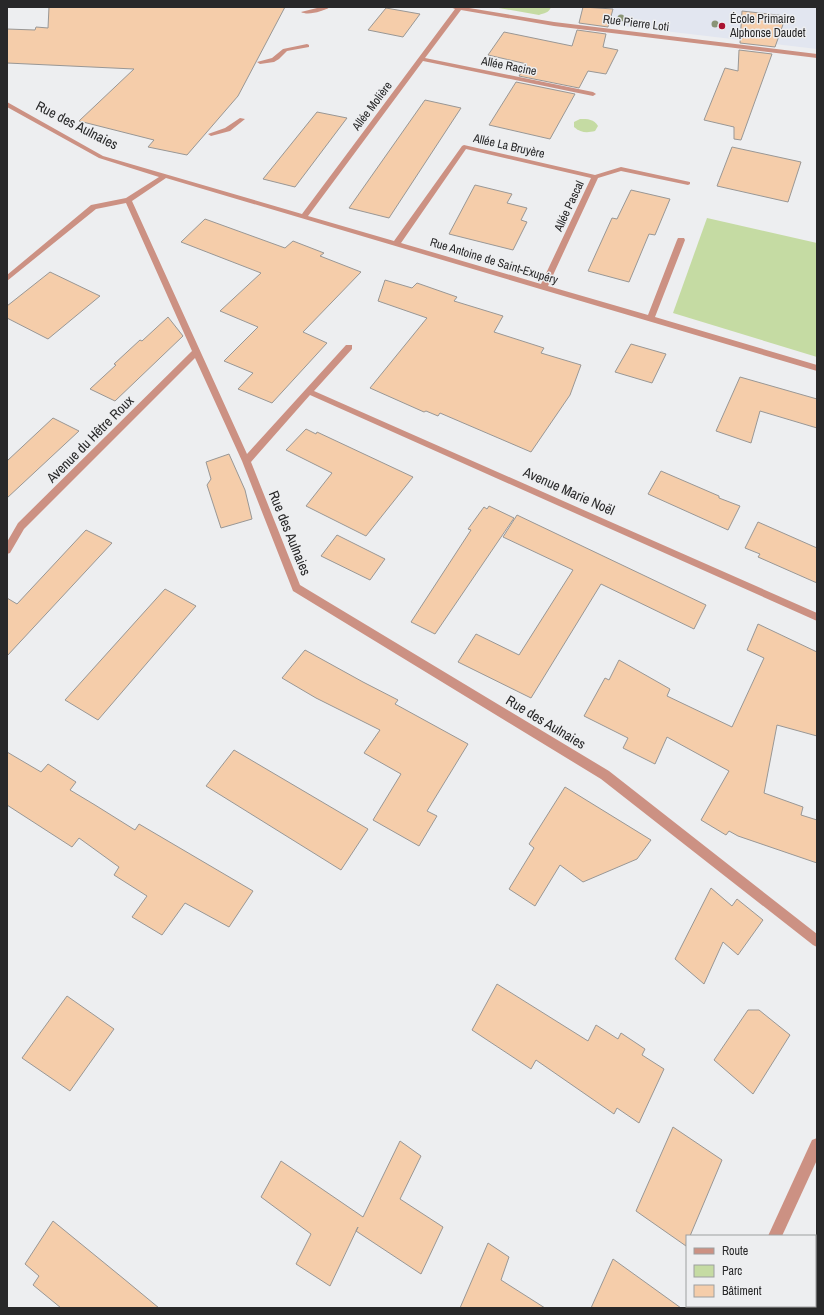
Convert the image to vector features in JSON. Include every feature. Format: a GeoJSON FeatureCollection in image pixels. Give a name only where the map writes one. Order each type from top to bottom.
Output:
{"type":"FeatureCollection","features":[{"type":"Feature","properties":{"kind":"street"},"geometry":{"type":"LineString","coordinates":[[304,12],[314,12],[327,7]]}},
{"type":"Feature","properties":{"kind":"street","name":"Rue Pierre Loti"},"geometry":{"type":"LineString","coordinates":[[457,7],[554,24],[646,32],[817,56]]}},
{"type":"Feature","properties":{"kind":"street","name":"Allée Molière"},"geometry":{"type":"LineString","coordinates":[[303,217],[457,7]]}},
{"type":"Feature","properties":{"kind":"street"},"geometry":{"type":"LineString","coordinates":[[260,62],[268,62],[279,58],[285,50],[307,46]]}},
{"type":"Feature","properties":{"kind":"street","name":"Allée Racine"},"geometry":{"type":"LineString","coordinates":[[420,59],[593,94]]}},
{"type":"Feature","properties":{"kind":"street","name":"Rue des Aulnaies"},"geometry":{"type":"LineString","coordinates":[[7,104],[102,157],[165,176]]}},
{"type":"Feature","properties":{"kind":"street"},"geometry":{"type":"LineString","coordinates":[[211,134],[225,132],[236,126],[242,119]]}},
{"type":"Feature","properties":{"kind":"street","name":"Allée La Bruyère"},"geometry":{"type":"LineString","coordinates":[[396,244],[464,147],[595,176]]}},
{"type":"Feature","properties":{"kind":"street","name":"Allée Pascal"},"geometry":{"type":"LineString","coordinates":[[543,288],[595,176],[621,169],[688,183]]}},
{"type":"Feature","properties":{"kind":"street"},"geometry":{"type":"LineString","coordinates":[[7,278],[94,207],[128,200],[165,176]]}},
{"type":"Feature","properties":{"kind":"street","name":"Rue Antoine de Saint-Exupéry"},"geometry":{"type":"LineString","coordinates":[[165,176],[817,368]]}},
{"type":"Feature","properties":{"kind":"street","name":"Rue des Aulnaies"},"geometry":{"type":"LineString","coordinates":[[128,200],[246,461],[296,588],[605,775],[817,941]]}},
{"type":"Feature","properties":{"kind":"street"},"geometry":{"type":"LineString","coordinates":[[650,319],[681,240]]}},
{"type":"Feature","properties":{"kind":"street"},"geometry":{"type":"LineString","coordinates":[[246,461],[310,392],[349,347]]}},
{"type":"Feature","properties":{"kind":"street","name":"Avenue du Hêtre Roux"},"geometry":{"type":"LineString","coordinates":[[7,550],[21,526],[197,351]]}},
{"type":"Feature","properties":{"kind":"street","name":"Avenue Marie Noël"},"geometry":{"type":"LineString","coordinates":[[310,392],[817,617]]}},
{"type":"Feature","properties":{"kind":"street"},"geometry":{"type":"LineString","coordinates":[[775,1235],[817,1145]]}},
{"type":"Feature","properties":{"kind":"shaded area","name":"École Primaire Alphonse Daudet"},"geometry":{"type":"Polygon","coordinates":[[[583,7],[817,7],[817,49],[579,21],[583,7]]]}},
{"type":"Feature","properties":{"kind":"green space"},"geometry":{"type":"Polygon","coordinates":[[[493,7],[551,7],[548,12],[539,15],[493,7]]]}},
{"type":"Feature","properties":{"kind":"green space"},"geometry":{"type":"Polygon","coordinates":[[[580,119],[588,119],[593,121],[598,126],[595,131],[582,131],[574,127],[574,122],[580,119]]]}},
{"type":"Feature","properties":{"kind":"green space"},"geometry":{"type":"Polygon","coordinates":[[[707,218],[817,243],[817,357],[673,313],[707,218]]]}},
{"type":"Feature","properties":{"kind":"building"},"geometry":{"type":"Polygon","coordinates":[[[49,7],[285,7],[238,96],[187,155],[148,147],[154,140],[79,121],[134,69],[7,63],[7,29],[35,30],[36,27],[48,28],[49,7]]]}},
{"type":"Feature","properties":{"kind":"building"},"geometry":{"type":"Polygon","coordinates":[[[583,7],[613,9],[608,27],[579,23],[583,7]]]}},
{"type":"Feature","properties":{"kind":"building"},"geometry":{"type":"Polygon","coordinates":[[[386,8],[420,14],[403,37],[368,30],[386,8]]]}},
{"type":"Feature","properties":{"kind":"building"},"geometry":{"type":"Polygon","coordinates":[[[742,11],[786,16],[775,47],[740,43],[742,11]]]}},
{"type":"Feature","properties":{"kind":"building"},"geometry":{"type":"Polygon","coordinates":[[[577,30],[606,34],[603,47],[618,50],[606,74],[588,71],[579,88],[519,76],[527,64],[488,55],[504,32],[572,46],[577,30]]]}},
{"type":"Feature","properties":{"kind":"building"},"geometry":{"type":"Polygon","coordinates":[[[739,50],[772,54],[741,140],[734,139],[734,127],[704,120],[725,68],[738,71],[739,50]]]}},
{"type":"Feature","properties":{"kind":"building"},"geometry":{"type":"Polygon","coordinates":[[[516,82],[575,94],[550,139],[489,125],[516,82]]]}},
{"type":"Feature","properties":{"kind":"building"},"geometry":{"type":"Polygon","coordinates":[[[425,100],[461,108],[389,218],[349,208],[425,100]]]}},
{"type":"Feature","properties":{"kind":"building"},"geometry":{"type":"Polygon","coordinates":[[[317,112],[347,118],[295,187],[263,179],[317,112]]]}},
{"type":"Feature","properties":{"kind":"building"},"geometry":{"type":"Polygon","coordinates":[[[732,147],[801,162],[788,202],[717,186],[732,147]]]}},
{"type":"Feature","properties":{"kind":"building"},"geometry":{"type":"Polygon","coordinates":[[[475,185],[512,194],[507,203],[527,208],[521,220],[527,222],[513,250],[449,234],[475,185]]]}},
{"type":"Feature","properties":{"kind":"building"},"geometry":{"type":"Polygon","coordinates":[[[631,190],[670,199],[655,235],[649,234],[629,282],[588,271],[612,218],[617,219],[631,190]]]}},
{"type":"Feature","properties":{"kind":"building"},"geometry":{"type":"Polygon","coordinates":[[[205,219],[285,248],[293,241],[324,253],[320,256],[361,272],[303,332],[327,343],[272,403],[238,389],[253,373],[224,361],[258,327],[220,311],[261,273],[181,242],[205,219]]]}},
{"type":"Feature","properties":{"kind":"building"},"geometry":{"type":"Polygon","coordinates":[[[50,272],[100,296],[48,339],[7,318],[7,306],[50,272]]]}},
{"type":"Feature","properties":{"kind":"building"},"geometry":{"type":"Polygon","coordinates":[[[385,280],[412,288],[417,283],[457,297],[454,301],[503,316],[494,332],[544,348],[541,353],[581,365],[570,395],[531,452],[440,413],[438,416],[426,411],[424,412],[370,388],[427,318],[378,301],[385,280]]]}},
{"type":"Feature","properties":{"kind":"building"},"geometry":{"type":"Polygon","coordinates":[[[168,317],[183,336],[115,401],[90,389],[140,340],[142,341],[168,317]]]}},
{"type":"Feature","properties":{"kind":"building"},"geometry":{"type":"Polygon","coordinates":[[[631,344],[666,354],[652,383],[615,372],[631,344]]]}},
{"type":"Feature","properties":{"kind":"building"},"geometry":{"type":"Polygon","coordinates":[[[740,377],[817,399],[817,428],[760,411],[751,443],[716,431],[740,377]]]}},
{"type":"Feature","properties":{"kind":"building"},"geometry":{"type":"Polygon","coordinates":[[[53,418],[79,431],[7,498],[7,461],[53,418]]]}},
{"type":"Feature","properties":{"kind":"building"},"geometry":{"type":"Polygon","coordinates":[[[306,429],[316,434],[317,432],[413,477],[366,536],[306,506],[332,473],[286,450],[306,429]]]}},
{"type":"Feature","properties":{"kind":"building"},"geometry":{"type":"Polygon","coordinates":[[[229,454],[245,490],[252,519],[221,528],[207,485],[211,479],[206,462],[229,454]]]}},
{"type":"Feature","properties":{"kind":"building"},"geometry":{"type":"Polygon","coordinates":[[[661,471],[740,506],[728,530],[648,494],[661,471]]]}},
{"type":"Feature","properties":{"kind":"building"},"geometry":{"type":"Polygon","coordinates":[[[489,506],[514,518],[435,634],[411,622],[471,530],[468,529],[484,507],[487,509],[489,506]]]}},
{"type":"Feature","properties":{"kind":"building"},"geometry":{"type":"Polygon","coordinates":[[[517,515],[706,605],[694,629],[601,584],[531,698],[458,662],[476,634],[519,655],[573,570],[503,537],[517,515]]]}},
{"type":"Feature","properties":{"kind":"building"},"geometry":{"type":"Polygon","coordinates":[[[758,522],[817,548],[817,583],[758,557],[760,554],[745,548],[758,522]]]}},
{"type":"Feature","properties":{"kind":"building"},"geometry":{"type":"Polygon","coordinates":[[[86,530],[112,543],[7,656],[7,598],[17,604],[86,530]]]}},
{"type":"Feature","properties":{"kind":"building"},"geometry":{"type":"Polygon","coordinates":[[[337,535],[385,559],[370,580],[321,556],[337,535]]]}},
{"type":"Feature","properties":{"kind":"building"},"geometry":{"type":"Polygon","coordinates":[[[165,589],[196,606],[98,720],[65,700],[165,589]]]}},
{"type":"Feature","properties":{"kind":"building"},"geometry":{"type":"Polygon","coordinates":[[[758,624],[817,652],[817,736],[777,725],[764,793],[803,807],[801,815],[817,820],[817,863],[738,836],[729,831],[726,835],[701,820],[729,771],[667,737],[655,764],[623,748],[628,738],[584,716],[605,678],[609,680],[619,660],[670,689],[667,696],[732,727],[764,658],[747,650],[758,624]]]}},
{"type":"Feature","properties":{"kind":"building"},"geometry":{"type":"Polygon","coordinates":[[[305,650],[398,700],[395,704],[468,744],[427,811],[437,816],[419,846],[373,820],[401,774],[364,753],[380,730],[316,698],[282,678],[305,650]]]}},
{"type":"Feature","properties":{"kind":"building"},"geometry":{"type":"Polygon","coordinates":[[[234,750],[368,829],[341,870],[206,786],[234,750]]]}},
{"type":"Feature","properties":{"kind":"building"},"geometry":{"type":"Polygon","coordinates":[[[7,752],[41,772],[48,764],[76,782],[70,790],[135,830],[139,824],[253,891],[229,927],[185,903],[162,935],[132,917],[147,896],[114,875],[119,867],[79,838],[72,847],[7,805],[7,752]]]}},
{"type":"Feature","properties":{"kind":"building"},"geometry":{"type":"Polygon","coordinates":[[[565,787],[651,840],[637,859],[583,882],[560,865],[535,906],[509,889],[534,848],[529,844],[565,787]]]}},
{"type":"Feature","properties":{"kind":"building"},"geometry":{"type":"Polygon","coordinates":[[[711,888],[732,906],[737,899],[763,920],[738,955],[723,942],[704,984],[675,959],[711,888]]]}},
{"type":"Feature","properties":{"kind":"building"},"geometry":{"type":"Polygon","coordinates":[[[497,984],[588,1041],[596,1025],[618,1039],[621,1033],[645,1049],[642,1055],[664,1069],[639,1123],[617,1108],[614,1114],[536,1060],[531,1069],[472,1030],[497,984]]]}},
{"type":"Feature","properties":{"kind":"building"},"geometry":{"type":"Polygon","coordinates":[[[67,996],[114,1029],[70,1091],[22,1058],[67,996]]]}},
{"type":"Feature","properties":{"kind":"building"},"geometry":{"type":"Polygon","coordinates":[[[748,1010],[759,1010],[790,1035],[753,1094],[714,1060],[748,1010]]]}},
{"type":"Feature","properties":{"kind":"building"},"geometry":{"type":"Polygon","coordinates":[[[673,1127],[722,1160],[690,1235],[686,1235],[686,1246],[636,1211],[673,1127]]]}},
{"type":"Feature","properties":{"kind":"building"},"geometry":{"type":"Polygon","coordinates":[[[400,1141],[421,1156],[400,1199],[443,1227],[421,1274],[356,1231],[330,1286],[296,1264],[311,1234],[261,1197],[281,1161],[363,1217],[400,1141]]]}},
{"type":"Feature","properties":{"kind":"building"},"geometry":{"type":"Polygon","coordinates":[[[53,1221],[159,1308],[61,1308],[33,1285],[39,1276],[25,1264],[53,1221]]]}},
{"type":"Feature","properties":{"kind":"building"},"geometry":{"type":"Polygon","coordinates":[[[488,1243],[509,1257],[501,1280],[545,1308],[460,1308],[488,1243]]]}},
{"type":"Feature","properties":{"kind":"building"},"geometry":{"type":"Polygon","coordinates":[[[613,1259],[681,1308],[591,1308],[613,1259]]]}},
{"type":"Feature","properties":{"kind":"place","name":"École Primaire Alphonse Daudet"},"geometry":{"type":"Point","coordinates":[722,26]}}]}
